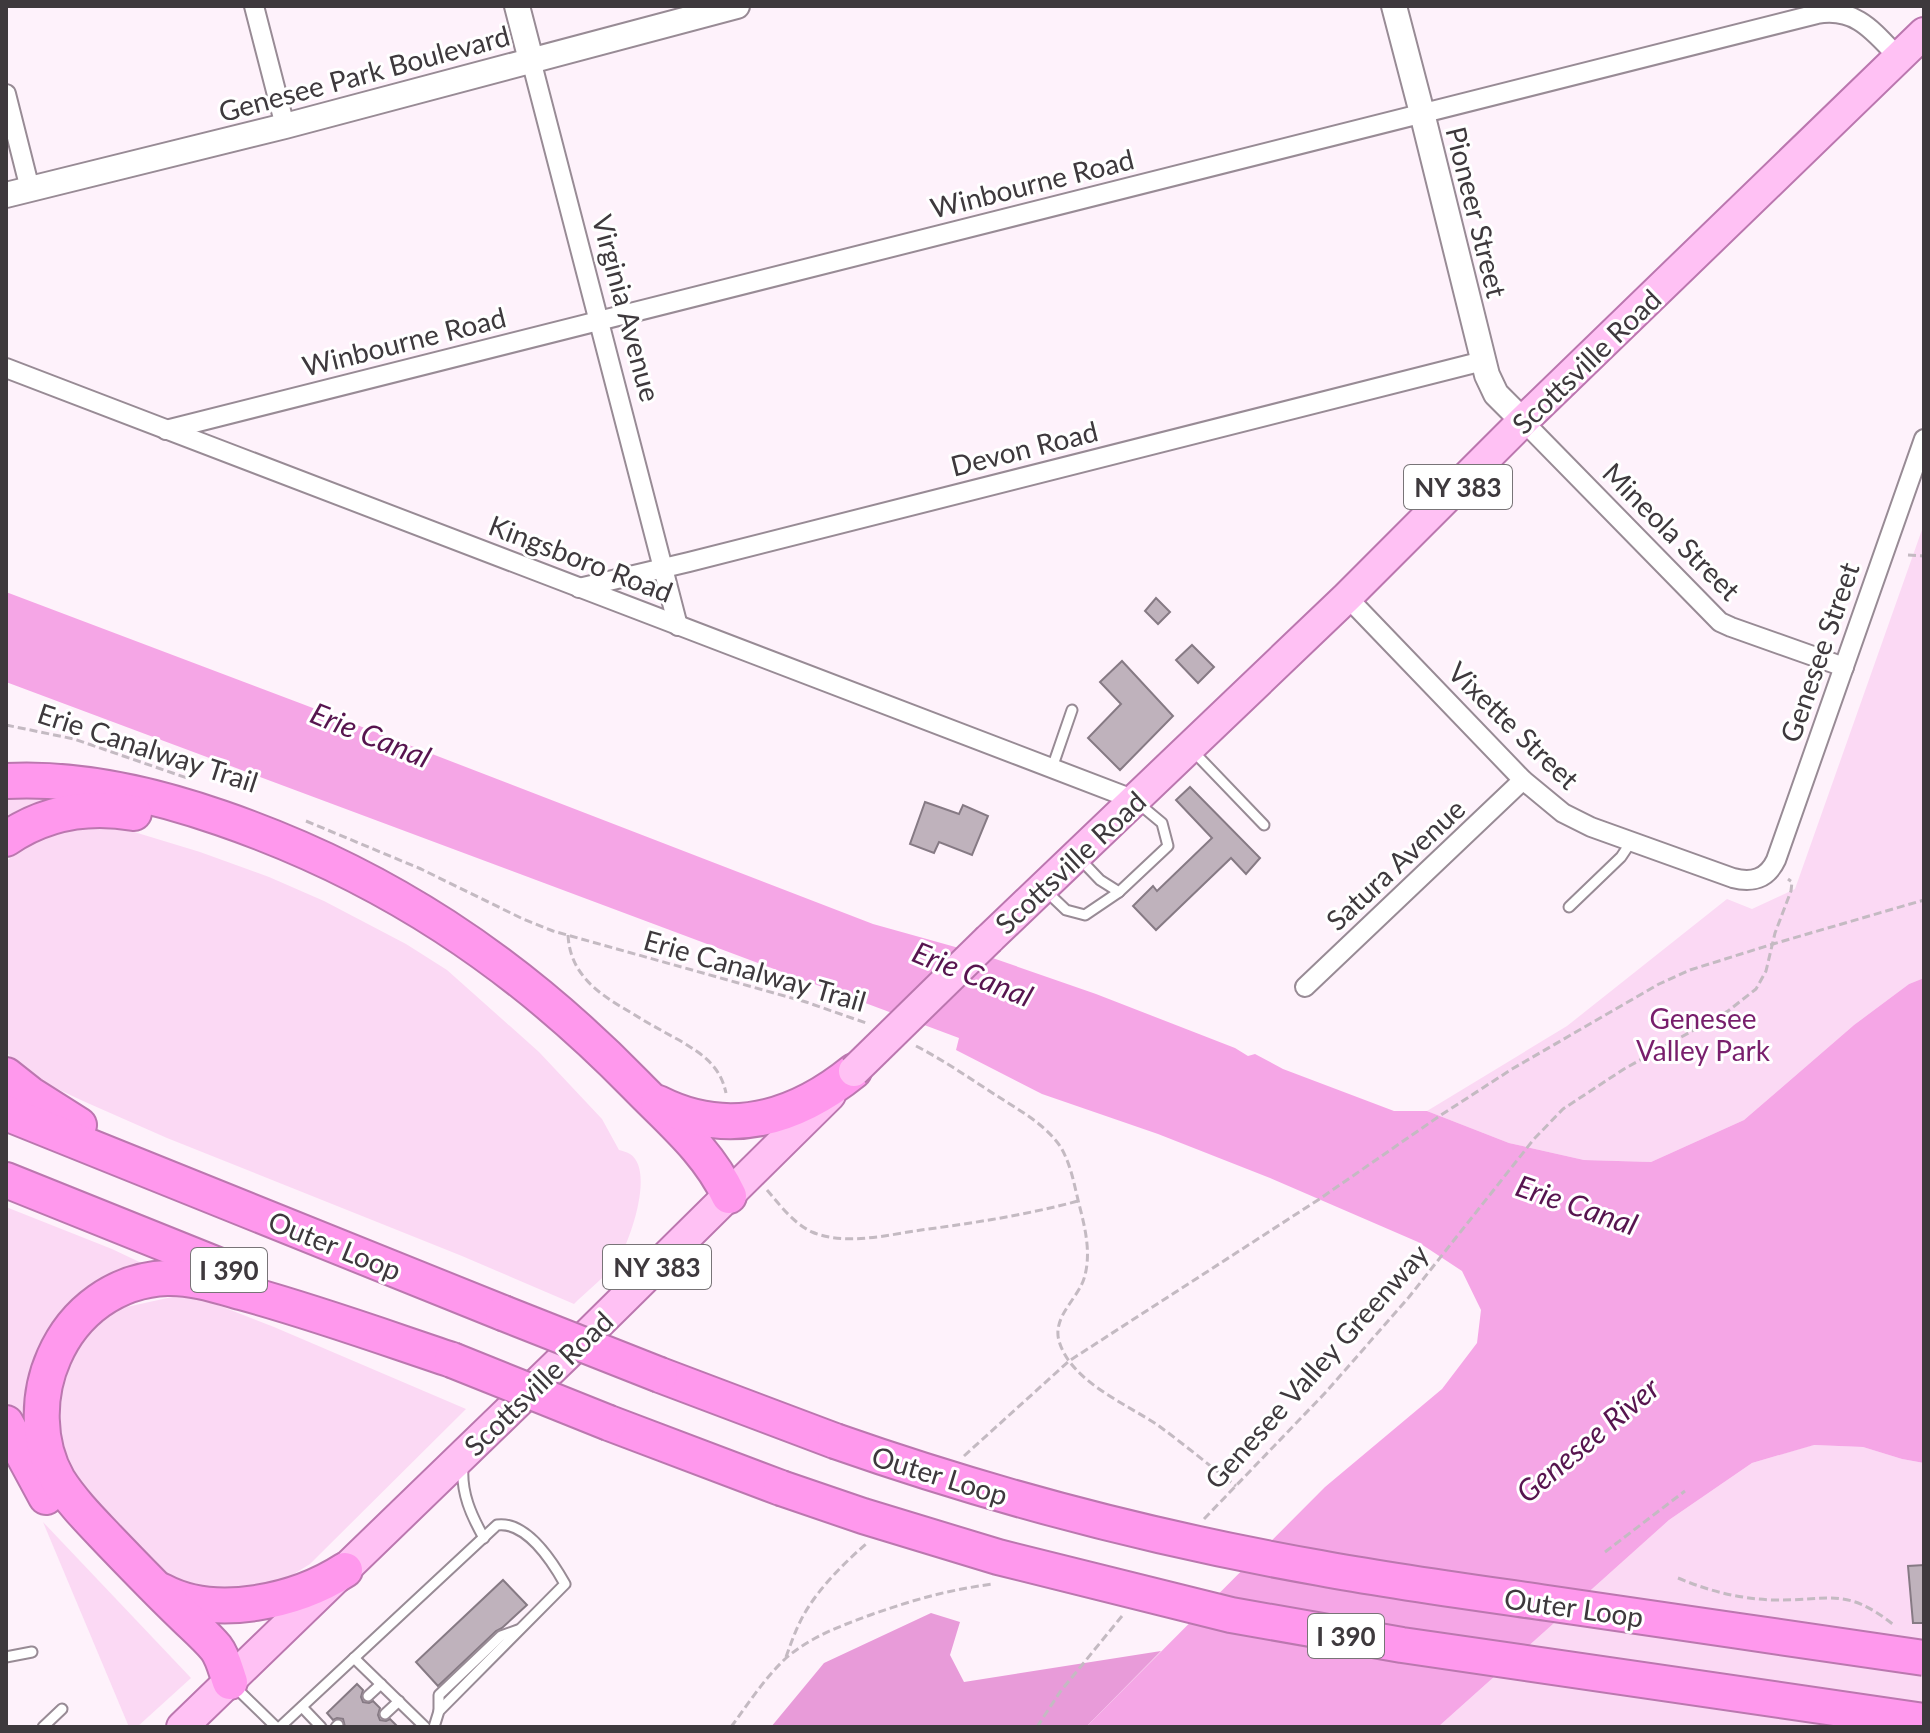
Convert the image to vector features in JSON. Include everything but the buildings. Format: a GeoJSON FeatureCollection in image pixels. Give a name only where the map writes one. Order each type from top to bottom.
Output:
{"type":"FeatureCollection","features":[{"type":"Feature","properties":{"kind":"highway"},"geometry":{"type":"LineString","coordinates":[[6,781],[79,783],[155,798],[237,823],[324,859],[423,912],[491,957],[566,1017],[704,1154],[729,1196]]}},
{"type":"Feature","properties":{"kind":"highway"},"geometry":{"type":"LineString","coordinates":[[6,839],[52,815],[86,809],[122,811],[211,834],[340,887],[417,930],[494,985],[574,1057],[689,1172],[729,1196]]}},
{"type":"Feature","properties":{"kind":"highway"},"geometry":{"type":"LineString","coordinates":[[645,1094],[668,1108],[697,1118],[752,1120],[776,1116],[803,1104],[828,1091],[854,1071]]}},
{"type":"Feature","properties":{"kind":"highway"},"geometry":{"type":"LineString","coordinates":[[6,1075],[56,1112],[239,1207]]}},
{"type":"Feature","properties":{"kind":"highway","name":"Outer Loop"},"geometry":{"type":"LineString","coordinates":[[6,1113],[660,1375],[835,1441],[948,1479],[1150,1533],[1274,1560],[1403,1582],[1924,1658]]}},
{"type":"Feature","properties":{"kind":"highway","name":"I 390"},"geometry":{"type":"LineString","coordinates":[[6,1180],[609,1423],[781,1488],[998,1557],[1231,1615],[1368,1640],[1924,1721]]}},
{"type":"Feature","properties":{"kind":"highway"},"geometry":{"type":"LineString","coordinates":[[230,1682],[218,1650],[83,1512],[67,1493],[50,1464],[41,1421],[42,1398],[50,1365],[74,1323],[100,1299],[122,1287],[145,1280],[192,1280],[290,1306],[452,1360]]}},
{"type":"Feature","properties":{"kind":"highway"},"geometry":{"type":"LineString","coordinates":[[6,1423],[37,1483],[62,1521],[193,1658],[230,1682]]}},
{"type":"Feature","properties":{"kind":"highway"},"geometry":{"type":"LineString","coordinates":[[152,1584],[170,1595],[199,1602],[239,1604],[294,1595],[320,1585],[345,1570]]}},
{"type":"Feature","properties":{"kind":"main road","name":"Scottsville Road"},"geometry":{"type":"LineString","coordinates":[[182,1727],[1924,33]]}},
{"type":"Feature","properties":{"kind":"street"},"geometry":{"type":"LineString","coordinates":[[254,6],[285,126]]}},
{"type":"Feature","properties":{"kind":"street","name":"Virginia Avenue"},"geometry":{"type":"LineString","coordinates":[[517,6],[678,626]]}},
{"type":"Feature","properties":{"kind":"street","name":"Genesee Park Boulevard"},"geometry":{"type":"LineString","coordinates":[[6,195],[285,126],[737,6]]}},
{"type":"Feature","properties":{"kind":"street","name":"Pioneer Street"},"geometry":{"type":"LineString","coordinates":[[1394,6],[1487,375],[1496,394],[1523,421]]}},
{"type":"Feature","properties":{"kind":"street","name":"Winbourne Road"},"geometry":{"type":"LineString","coordinates":[[166,430],[1829,12],[1861,21],[1898,57]]}},
{"type":"Feature","properties":{"kind":"street"},"geometry":{"type":"LineString","coordinates":[[6,94],[30,189]]}},
{"type":"Feature","properties":{"kind":"street","name":"Devon Road"},"geometry":{"type":"LineString","coordinates":[[579,588],[1483,361]]}},
{"type":"Feature","properties":{"kind":"street","name":"Kingsboro Road"},"geometry":{"type":"LineString","coordinates":[[6,368],[1135,800]]}},
{"type":"Feature","properties":{"kind":"street","name":"Mineola Street"},"geometry":{"type":"LineString","coordinates":[[1523,421],[1720,622],[1844,667]]}},
{"type":"Feature","properties":{"kind":"street","name":"Genesee Street"},"geometry":{"type":"LineString","coordinates":[[1766,872],[1844,667],[1924,439]]}},
{"type":"Feature","properties":{"kind":"street","name":"Vixette Street"},"geometry":{"type":"LineString","coordinates":[[1347,597],[1523,780],[1572,819],[1733,878],[1747,881],[1766,872]]}},
{"type":"Feature","properties":{"kind":"street","name":"Satura Avenue"},"geometry":{"type":"LineString","coordinates":[[1305,987],[1523,780]]}},
{"type":"Feature","properties":{"kind":"lane"},"geometry":{"type":"LineString","coordinates":[[1052,768],[1072,710]]}},
{"type":"Feature","properties":{"kind":"lane"},"geometry":{"type":"LineString","coordinates":[[1190,748],[1264,825]]}},
{"type":"Feature","properties":{"kind":"lane"},"geometry":{"type":"LineString","coordinates":[[1042,888],[1066,910],[1085,915],[1119,892],[1168,846],[1162,823],[1135,800]]}},
{"type":"Feature","properties":{"kind":"lane"},"geometry":{"type":"LineString","coordinates":[[1569,907],[1621,857],[1631,842]]}},
{"type":"Feature","properties":{"kind":"lane"},"geometry":{"type":"LineString","coordinates":[[1076,856],[1100,880],[1119,892]]}},
{"type":"Feature","properties":{"kind":"lane"},"geometry":{"type":"LineString","coordinates":[[463,1455],[462,1478],[468,1510],[484,1538]]}},
{"type":"Feature","properties":{"kind":"lane"},"geometry":{"type":"LineString","coordinates":[[230,1682],[278,1727],[497,1525],[507,1524],[523,1531],[553,1562],[565,1584],[521,1629],[501,1636],[439,1695],[439,1711],[434,1727]]}},
{"type":"Feature","properties":{"kind":"lane"},"geometry":{"type":"LineString","coordinates":[[6,1657],[32,1652]]}},
{"type":"Feature","properties":{"kind":"lane"},"geometry":{"type":"LineString","coordinates":[[354,1658],[425,1727]]}},
{"type":"Feature","properties":{"kind":"lane"},"geometry":{"type":"LineString","coordinates":[[368,1696],[381,1684]]}},
{"type":"Feature","properties":{"kind":"lane"},"geometry":{"type":"LineString","coordinates":[[385,1714],[399,1701]]}},
{"type":"Feature","properties":{"kind":"lane"},"geometry":{"type":"LineString","coordinates":[[302,1707],[321,1727]]}},
{"type":"Feature","properties":{"kind":"lane"},"geometry":{"type":"LineString","coordinates":[[43,1727],[62,1709]]}},
{"type":"Feature","properties":{"kind":"lane"},"geometry":{"type":"LineString","coordinates":[[406,1727],[415,1717]]}},
{"type":"Feature","properties":{"kind":"path"},"geometry":{"type":"LineString","coordinates":[[1908,555],[1924,556]]}},
{"type":"Feature","properties":{"kind":"path","name":"Erie Canalway Trail"},"geometry":{"type":"LineString","coordinates":[[6,725],[53,733],[94,745],[190,779]]}},
{"type":"Feature","properties":{"kind":"path","name":"Erie Canalway Trail"},"geometry":{"type":"LineString","coordinates":[[296,817],[421,869],[553,931],[806,1002],[880,1029]]}},
{"type":"Feature","properties":{"kind":"path","name":"Genesee Valley Greenway"},"geometry":{"type":"LineString","coordinates":[[1203,1519],[1326,1392],[1436,1264],[1534,1139],[1563,1109],[1588,1091],[1728,1011],[1756,989],[1766,971],[1792,882],[1766,872]]}},
{"type":"Feature","properties":{"kind":"path"},"geometry":{"type":"LineString","coordinates":[[1069,1361],[1318,1200],[1512,1069],[1659,984],[1690,970],[1924,900]]}},
{"type":"Feature","properties":{"kind":"path"},"geometry":{"type":"LineString","coordinates":[[916,1045],[1036,1122],[1054,1138],[1067,1159],[1087,1248],[1085,1276],[1066,1309],[1058,1331],[1059,1342],[1069,1361],[1092,1384],[1158,1426],[1236,1486]]}},
{"type":"Feature","properties":{"kind":"path"},"geometry":{"type":"LineString","coordinates":[[1605,1552],[1685,1491]]}},
{"type":"Feature","properties":{"kind":"path"},"geometry":{"type":"LineString","coordinates":[[1678,1578],[1719,1593],[1744,1597],[1773,1600],[1848,1599],[1872,1609],[1896,1627]]}},
{"type":"Feature","properties":{"kind":"path"},"geometry":{"type":"LineString","coordinates":[[731,1727],[784,1660],[811,1639],[928,1596],[993,1584]]}},
{"type":"Feature","properties":{"kind":"path"},"geometry":{"type":"LineString","coordinates":[[1037,1727],[1060,1692],[1127,1610]]}},
{"type":"Feature","properties":{"kind":"green space","name":"Genesee Valley Park"},"geometry":{"type":"Polygon","coordinates":[[[1924,524],[1924,978],[1909,984],[1854,1025],[1744,1120],[1651,1162],[1584,1160],[1509,1143],[1427,1111],[1567,1026],[1727,899],[1752,909],[1795,889],[1924,524]]]}},
{"type":"Feature","properties":{"kind":"green space"},"geometry":{"type":"Polygon","coordinates":[[[6,790],[70,792],[6,821],[6,790]]]}},
{"type":"Feature","properties":{"kind":"green space"},"geometry":{"type":"Polygon","coordinates":[[[73,826],[131,831],[269,877],[324,901],[406,944],[447,970],[539,1052],[602,1119],[619,1150],[630,1154],[637,1162],[640,1175],[638,1206],[623,1251],[614,1266],[574,1304],[167,1138],[49,1085],[13,1060],[6,1051],[6,862],[37,839],[73,826]]]}},
{"type":"Feature","properties":{"kind":"green space"},"geometry":{"type":"Polygon","coordinates":[[[6,1207],[150,1267],[82,1299],[40,1470],[6,1399],[6,1207]]]}},
{"type":"Feature","properties":{"kind":"green space"},"geometry":{"type":"Polygon","coordinates":[[[172,1297],[200,1298],[466,1409],[310,1564],[281,1582],[203,1595],[169,1577],[118,1527],[74,1475],[62,1444],[56,1416],[63,1381],[72,1358],[85,1337],[101,1320],[122,1308],[172,1297]]]}},
{"type":"Feature","properties":{"kind":"green space"},"geometry":{"type":"Polygon","coordinates":[[[1813,1445],[1863,1447],[1924,1463],[1924,1727],[1438,1727],[1669,1520],[1752,1463],[1813,1445]]]}},
{"type":"Feature","properties":{"kind":"green space"},"geometry":{"type":"Polygon","coordinates":[[[43,1522],[191,1678],[137,1727],[129,1727],[43,1522]]]}},
{"type":"Feature","properties":{"kind":"shaded area"},"geometry":{"type":"Polygon","coordinates":[[[931,1613],[960,1622],[950,1655],[964,1682],[1161,1651],[1086,1727],[771,1727],[824,1663],[931,1613]]]}},
{"type":"Feature","properties":{"kind":"water"},"geometry":{"type":"Polygon","coordinates":[[[6,592],[873,924],[984,955],[1096,994],[1394,1111],[1427,1111],[1509,1143],[1584,1160],[1651,1162],[1744,1120],[1854,1025],[1909,984],[1924,978],[1924,1463],[1863,1447],[1814,1445],[1752,1463],[1669,1520],[1438,1727],[1086,1727],[1325,1487],[1442,1389],[1477,1343],[1481,1310],[1462,1271],[1418,1242],[1270,1178],[1158,1134],[1042,1094],[956,1050],[959,1038],[6,682],[6,592]]]}},
{"type":"Feature","properties":{"kind":"water label","name":"Erie Canal"},"geometry":{"type":"Point","coordinates":[371,734]}},
{"type":"Feature","properties":{"kind":"water label","name":"Erie Canal"},"geometry":{"type":"Point","coordinates":[973,973]}},
{"type":"Feature","properties":{"kind":"water label","name":"Erie Canal"},"geometry":{"type":"Point","coordinates":[1577,1204]}},
{"type":"Feature","properties":{"kind":"water label","name":"Genesee River"},"geometry":{"type":"Point","coordinates":[1587,1439]}}]}
